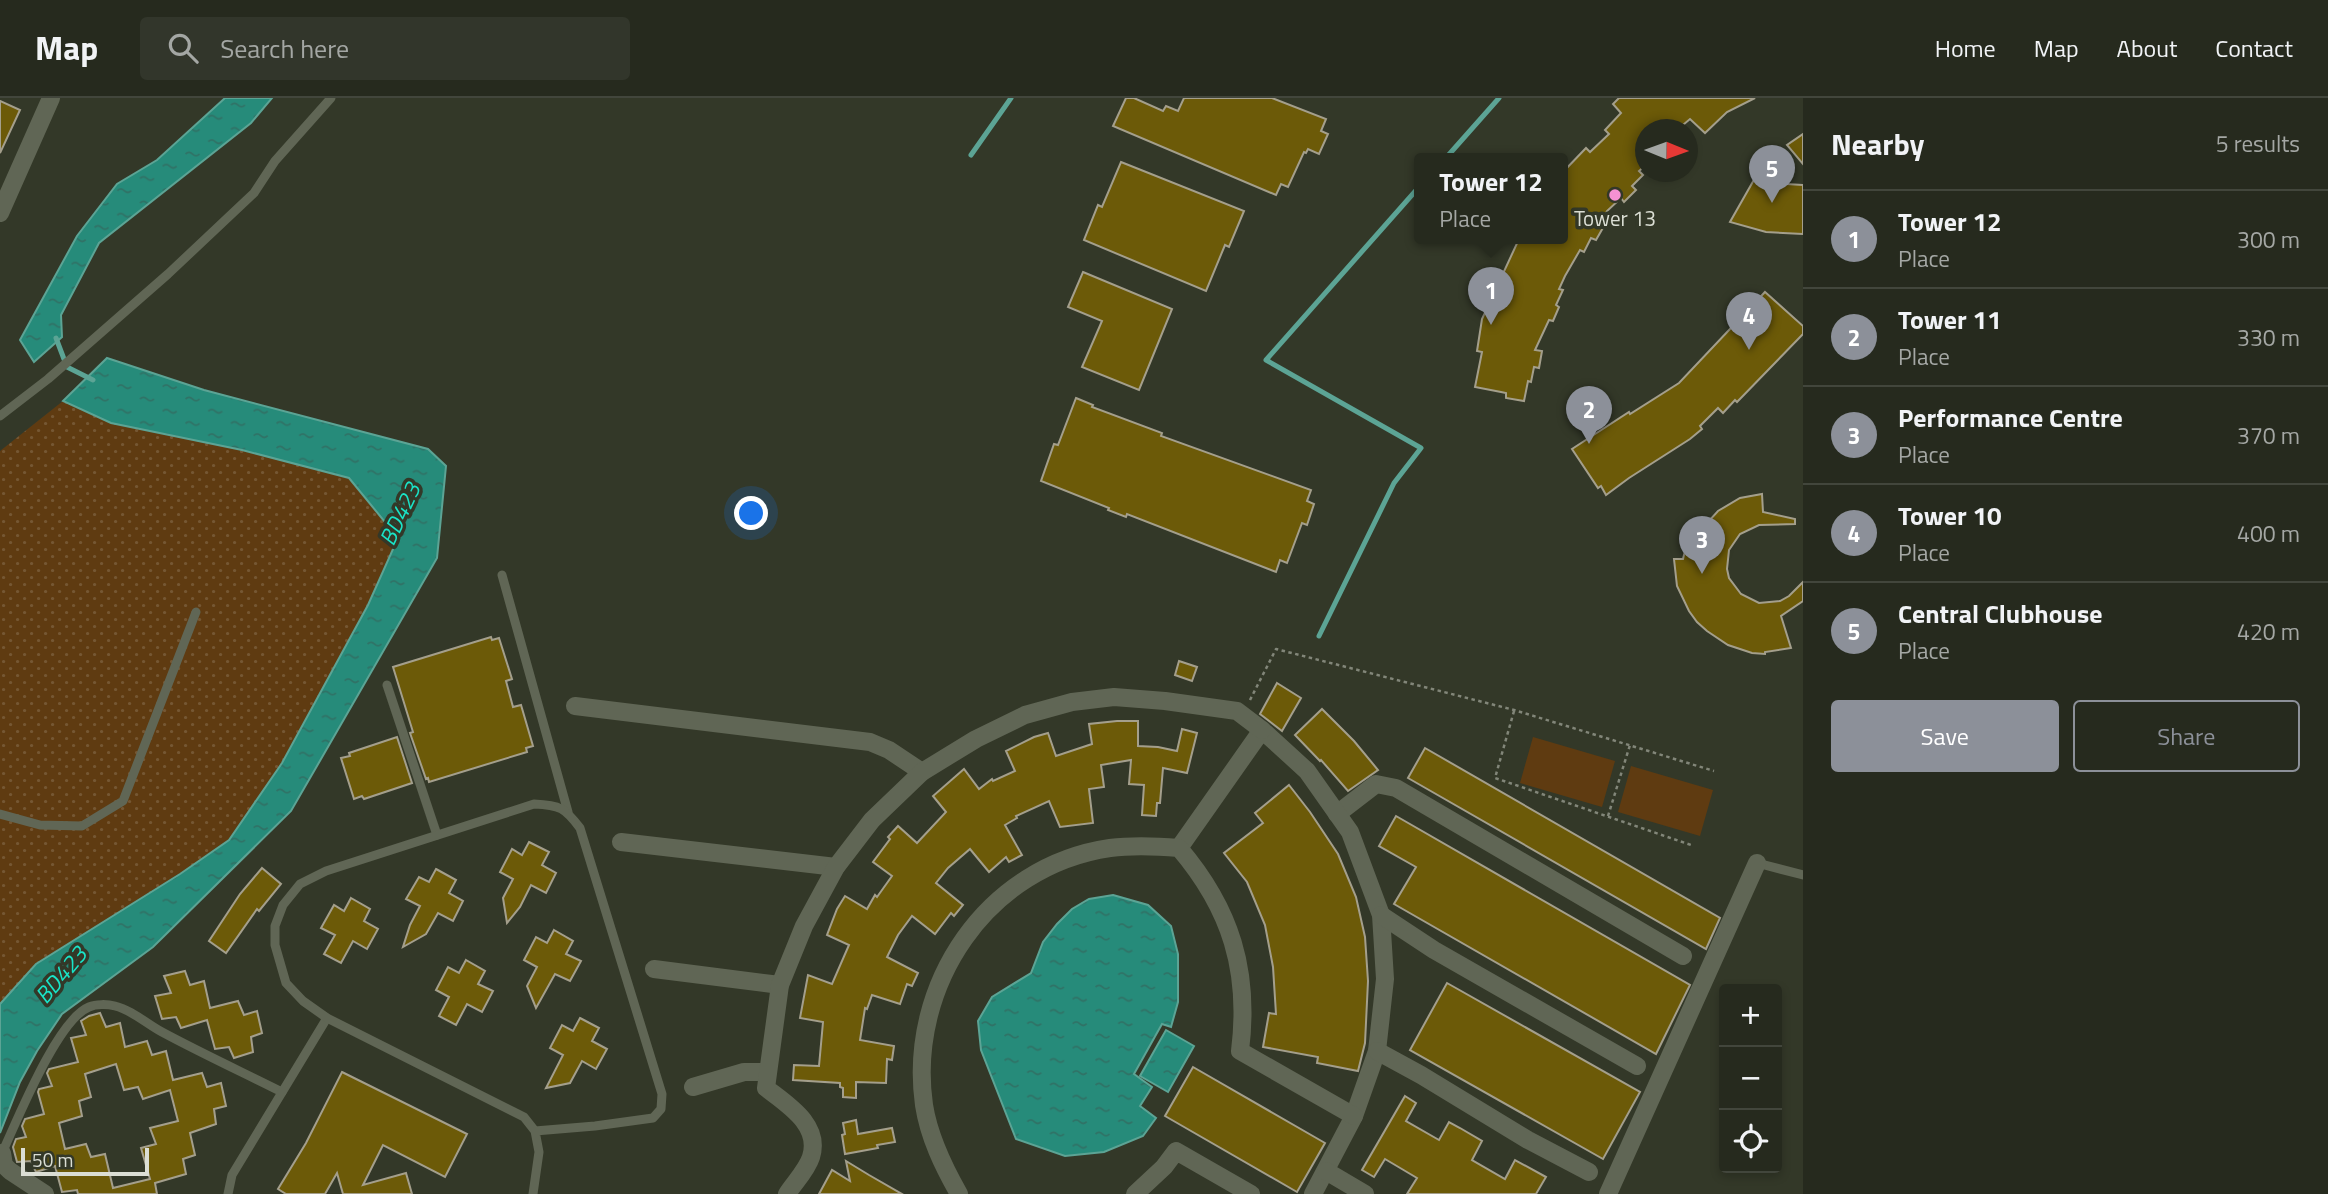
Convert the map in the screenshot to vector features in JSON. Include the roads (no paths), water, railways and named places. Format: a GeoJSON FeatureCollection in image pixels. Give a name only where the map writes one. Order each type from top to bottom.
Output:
{"type":"FeatureCollection","features":[{"type":"Feature","properties":{"kind":"street"},"geometry":{"type":"LineString","coordinates":[[0,213],[51,98]]}},
{"type":"Feature","properties":{"kind":"street"},"geometry":{"type":"LineString","coordinates":[[786,1194],[811,1159],[814,1139],[808,1125],[766,1088],[780,985],[804,926],[836,867],[872,820],[922,772],[976,739],[1025,715],[1072,702],[1114,697],[1237,711],[1307,771],[1350,832],[1381,915],[1385,979],[1377,1051],[1354,1116],[1313,1194]]}},
{"type":"Feature","properties":{"kind":"street"},"geometry":{"type":"LineString","coordinates":[[575,706],[870,742],[889,750],[922,772]]}},
{"type":"Feature","properties":{"kind":"street"},"geometry":{"type":"LineString","coordinates":[[1179,848],[1262,730]]}},
{"type":"Feature","properties":{"kind":"street"},"geometry":{"type":"LineString","coordinates":[[1337,814],[1376,784],[1396,788],[1683,956]]}},
{"type":"Feature","properties":{"kind":"street"},"geometry":{"type":"LineString","coordinates":[[621,842],[836,867]]}},
{"type":"Feature","properties":{"kind":"street"},"geometry":{"type":"LineString","coordinates":[[959,1194],[947,1174],[929,1130],[924,1107],[921,1060],[935,991],[956,948],[970,929],[1003,896],[1032,876],[1064,860],[1109,848],[1179,848]]}},
{"type":"Feature","properties":{"kind":"street"},"geometry":{"type":"LineString","coordinates":[[1179,848],[1208,886],[1220,907],[1236,952],[1244,1001],[1240,1051],[1354,1116]]}},
{"type":"Feature","properties":{"kind":"street"},"geometry":{"type":"LineString","coordinates":[[1608,1194],[1757,863]]}},
{"type":"Feature","properties":{"kind":"street"},"geometry":{"type":"LineString","coordinates":[[1381,915],[1434,950],[1637,1066]]}},
{"type":"Feature","properties":{"kind":"street"},"geometry":{"type":"LineString","coordinates":[[654,969],[780,985]]}},
{"type":"Feature","properties":{"kind":"street"},"geometry":{"type":"LineString","coordinates":[[1377,1051],[1528,1140],[1589,1172]]}},
{"type":"Feature","properties":{"kind":"street"},"geometry":{"type":"LineString","coordinates":[[693,1087],[744,1072],[767,1072]]}},
{"type":"Feature","properties":{"kind":"street"},"geometry":{"type":"LineString","coordinates":[[1135,1194],[1164,1167],[1176,1151],[1251,1194]]}},
{"type":"Feature","properties":{"kind":"street"},"geometry":{"type":"LineString","coordinates":[[2,1153],[4,1165],[10,1171],[46,1194]]}},
{"type":"Feature","properties":{"kind":"street"},"geometry":{"type":"LineString","coordinates":[[1326,1171],[1365,1194]]}},
{"type":"Feature","properties":{"kind":"lane"},"geometry":{"type":"LineString","coordinates":[[0,416],[48,379],[168,274],[254,192],[275,161],[331,98]]}},
{"type":"Feature","properties":{"kind":"lane"},"geometry":{"type":"LineString","coordinates":[[502,575],[568,812],[580,828],[662,1094],[661,1109],[653,1118],[535,1131]]}},
{"type":"Feature","properties":{"kind":"lane"},"geometry":{"type":"LineString","coordinates":[[0,814],[40,825],[82,826],[123,800],[196,612]]}},
{"type":"Feature","properties":{"kind":"lane"},"geometry":{"type":"LineString","coordinates":[[387,685],[437,835]]}},
{"type":"Feature","properties":{"kind":"lane"},"geometry":{"type":"LineString","coordinates":[[533,1194],[539,1152],[535,1131],[524,1117],[327,1018],[303,1001],[286,983],[275,944],[275,926],[283,905],[300,884],[326,871],[534,804],[554,805],[568,812]]}},
{"type":"Feature","properties":{"kind":"lane"},"geometry":{"type":"LineString","coordinates":[[1757,863],[1803,875]]}},
{"type":"Feature","properties":{"kind":"lane"},"geometry":{"type":"LineString","coordinates":[[2,1153],[38,1074],[71,1022],[87,1008],[102,1004],[123,1009],[194,1049],[282,1092]]}},
{"type":"Feature","properties":{"kind":"lane"},"geometry":{"type":"LineString","coordinates":[[228,1194],[232,1175],[327,1018]]}},
{"type":"Feature","properties":{"kind":"water"},"geometry":{"type":"Polygon","coordinates":[[[225,98],[272,98],[251,123],[99,243],[61,315],[62,337],[34,362],[20,340],[77,236],[117,184],[157,160],[225,98]]]}},
{"type":"Feature","properties":{"kind":"water"},"geometry":{"type":"Polygon","coordinates":[[[107,358],[204,390],[428,449],[446,466],[437,558],[291,811],[153,947],[62,1014],[20,1082],[0,1133],[0,1004],[36,964],[180,874],[229,840],[282,763],[368,605],[398,538],[349,478],[242,450],[111,423],[63,401],[107,358]]]}},
{"type":"Feature","properties":{"kind":"water"},"geometry":{"type":"Polygon","coordinates":[[[1113,895],[1148,905],[1171,926],[1178,954],[1178,1002],[1171,1027],[1162,1024],[1134,1074],[1152,1087],[1140,1106],[1156,1118],[1143,1136],[1104,1152],[1065,1156],[1016,1139],[981,1050],[978,1021],[992,997],[1031,973],[1043,942],[1072,909],[1089,899],[1113,895]]]}},
{"type":"Feature","properties":{"kind":"water"},"geometry":{"type":"Polygon","coordinates":[[[1166,1030],[1194,1046],[1168,1092],[1140,1076],[1166,1030]]]}},
{"type":"Feature","properties":{"kind":"waterway"},"geometry":{"type":"LineString","coordinates":[[971,155],[1011,98]]}},
{"type":"Feature","properties":{"kind":"waterway"},"geometry":{"type":"LineString","coordinates":[[1450,153],[1499,98]]}},
{"type":"Feature","properties":{"kind":"waterway"},"geometry":{"type":"LineString","coordinates":[[1319,636],[1394,483],[1421,448],[1266,360],[1414,193]]}},
{"type":"Feature","properties":{"kind":"waterway","name":"BD423"},"geometry":{"type":"LineString","coordinates":[[56,338],[67,367],[93,380]]}},
{"type":"Feature","properties":{"kind":"place","name":"Tower 13"},"geometry":{"type":"Point","coordinates":[1615,195]}},
{"type":"Feature","properties":{"kind":"place","name":"Central Clubhouse"},"geometry":{"type":"Point","coordinates":[1772,203]}},
{"type":"Feature","properties":{"kind":"place","name":"Tower 12"},"geometry":{"type":"Point","coordinates":[1491,325]}},
{"type":"Feature","properties":{"kind":"place","name":"Tower 10"},"geometry":{"type":"Point","coordinates":[1749,350]}},
{"type":"Feature","properties":{"kind":"place","name":"Tower 11"},"geometry":{"type":"Point","coordinates":[1589,444]}},
{"type":"Feature","properties":{"kind":"place","name":"Performance Centre"},"geometry":{"type":"Point","coordinates":[1702,574]}}]}
